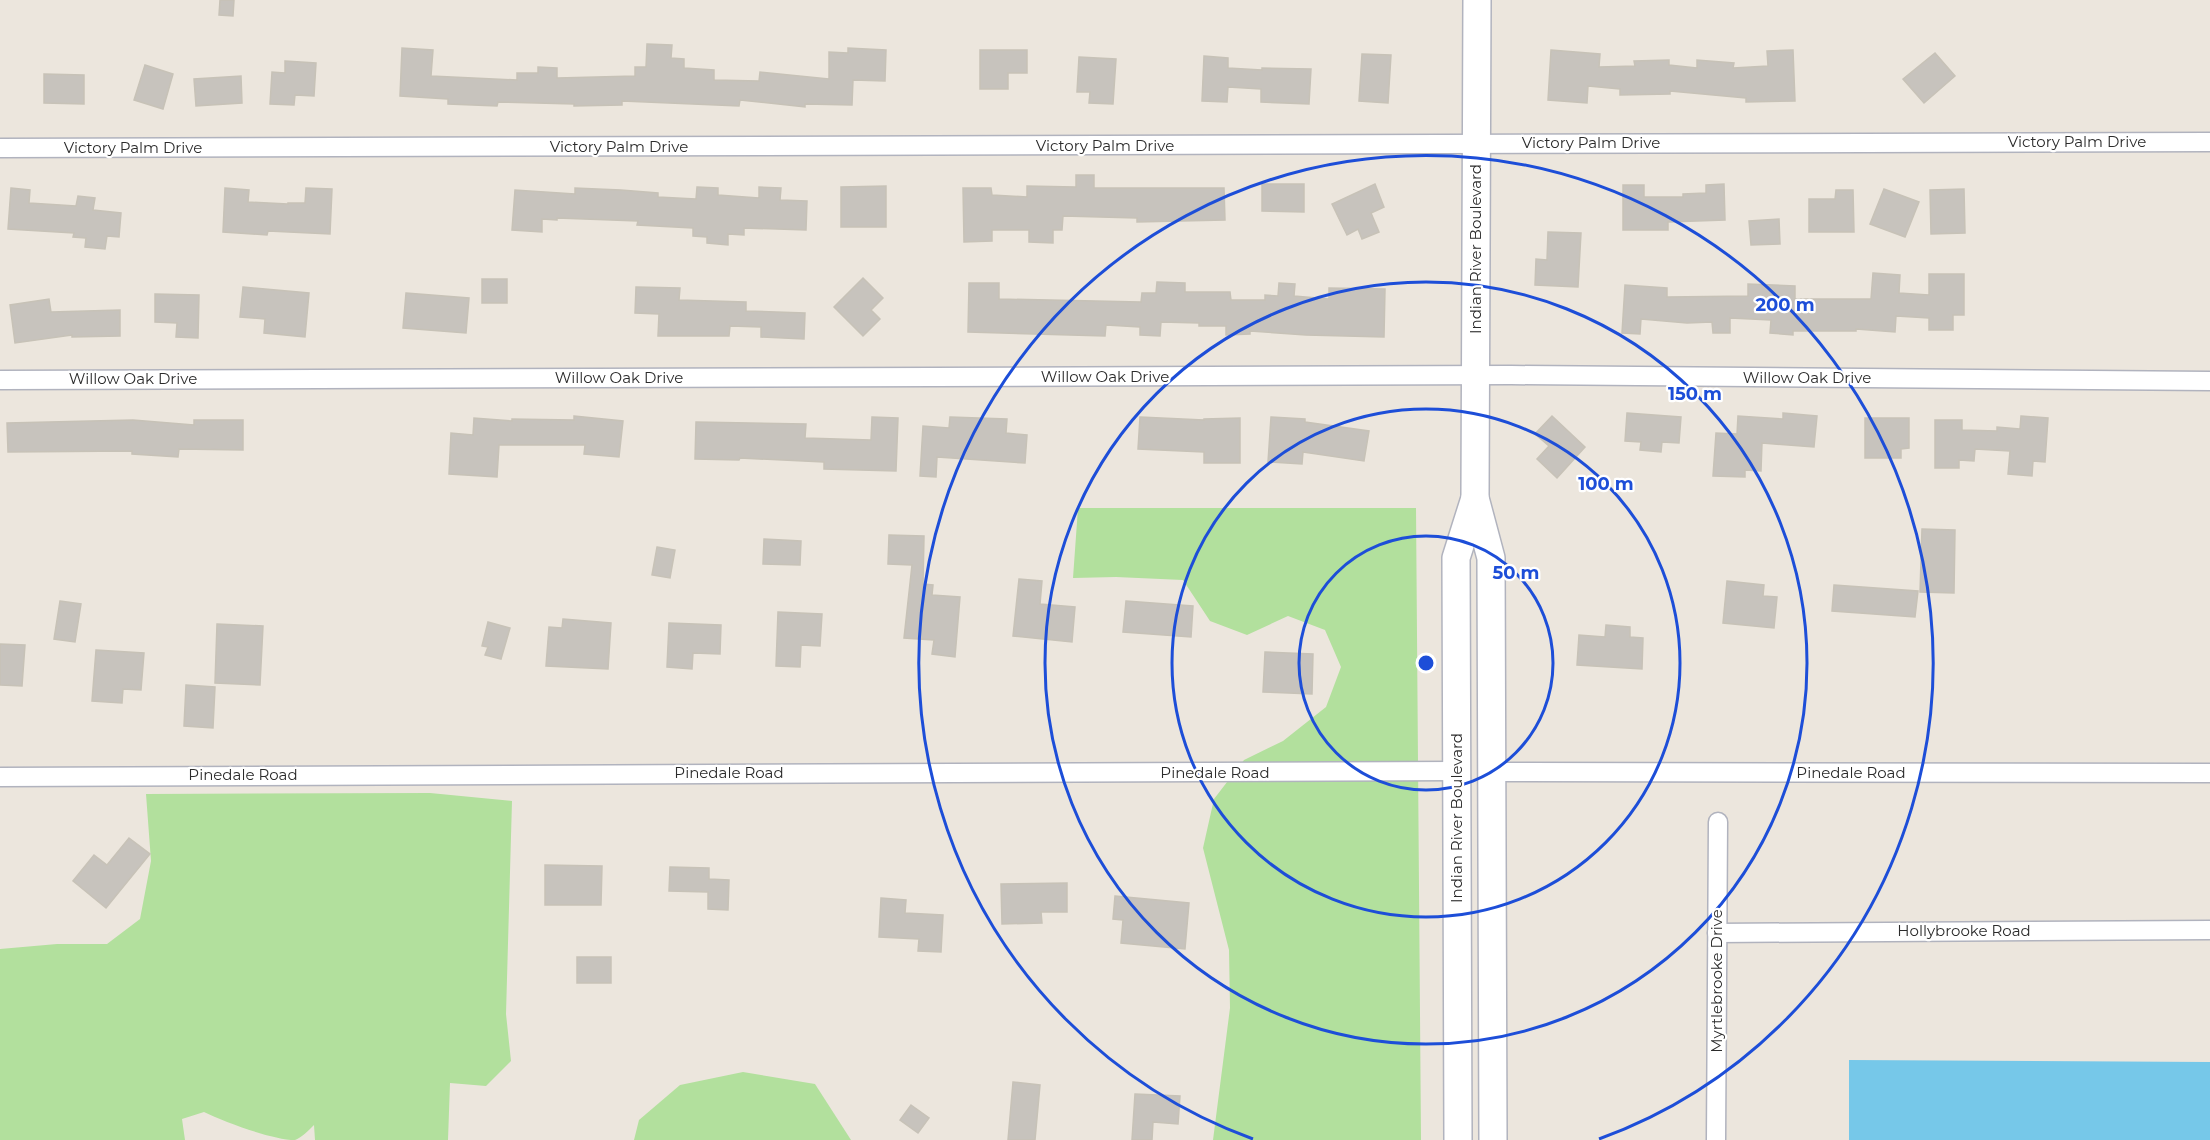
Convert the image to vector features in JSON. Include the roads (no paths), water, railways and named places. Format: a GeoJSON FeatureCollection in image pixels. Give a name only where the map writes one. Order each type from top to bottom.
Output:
{"type":"FeatureCollection","features":[{"type":"Feature","properties":{"kind":"main road","name":"Indian River Boulevard"},"geometry":{"type":"LineString","coordinates":[[1477,0],[1475,498],[1491,558],[1493,1140]]}},
{"type":"Feature","properties":{"kind":"main road","name":"Indian River Boulevard"},"geometry":{"type":"LineString","coordinates":[[1458,1140],[1456,558],[1475,498]]}},
{"type":"Feature","properties":{"kind":"street","name":"Victory Palm Drive"},"geometry":{"type":"LineString","coordinates":[[0,148],[2210,142]]}},
{"type":"Feature","properties":{"kind":"street","name":"Willow Oak Drive"},"geometry":{"type":"LineString","coordinates":[[0,380],[1476,375],[2210,381]]}},
{"type":"Feature","properties":{"kind":"street","name":"Pinedale Road"},"geometry":{"type":"LineString","coordinates":[[0,777],[1457,771]]}},
{"type":"Feature","properties":{"kind":"street","name":"Pinedale Road"},"geometry":{"type":"LineString","coordinates":[[1492,772],[2210,773]]}},
{"type":"Feature","properties":{"kind":"street","name":"Myrtlebrooke Drive"},"geometry":{"type":"LineString","coordinates":[[1716,1140],[1718,822]]}},
{"type":"Feature","properties":{"kind":"street","name":"Hollybrooke Road"},"geometry":{"type":"LineString","coordinates":[[1717,933],[2210,930]]}},
{"type":"Feature","properties":{"kind":"water"},"geometry":{"type":"Polygon","coordinates":[[[1849,1060],[2210,1062],[2210,1140],[1849,1140],[1849,1060]]]}}]}
